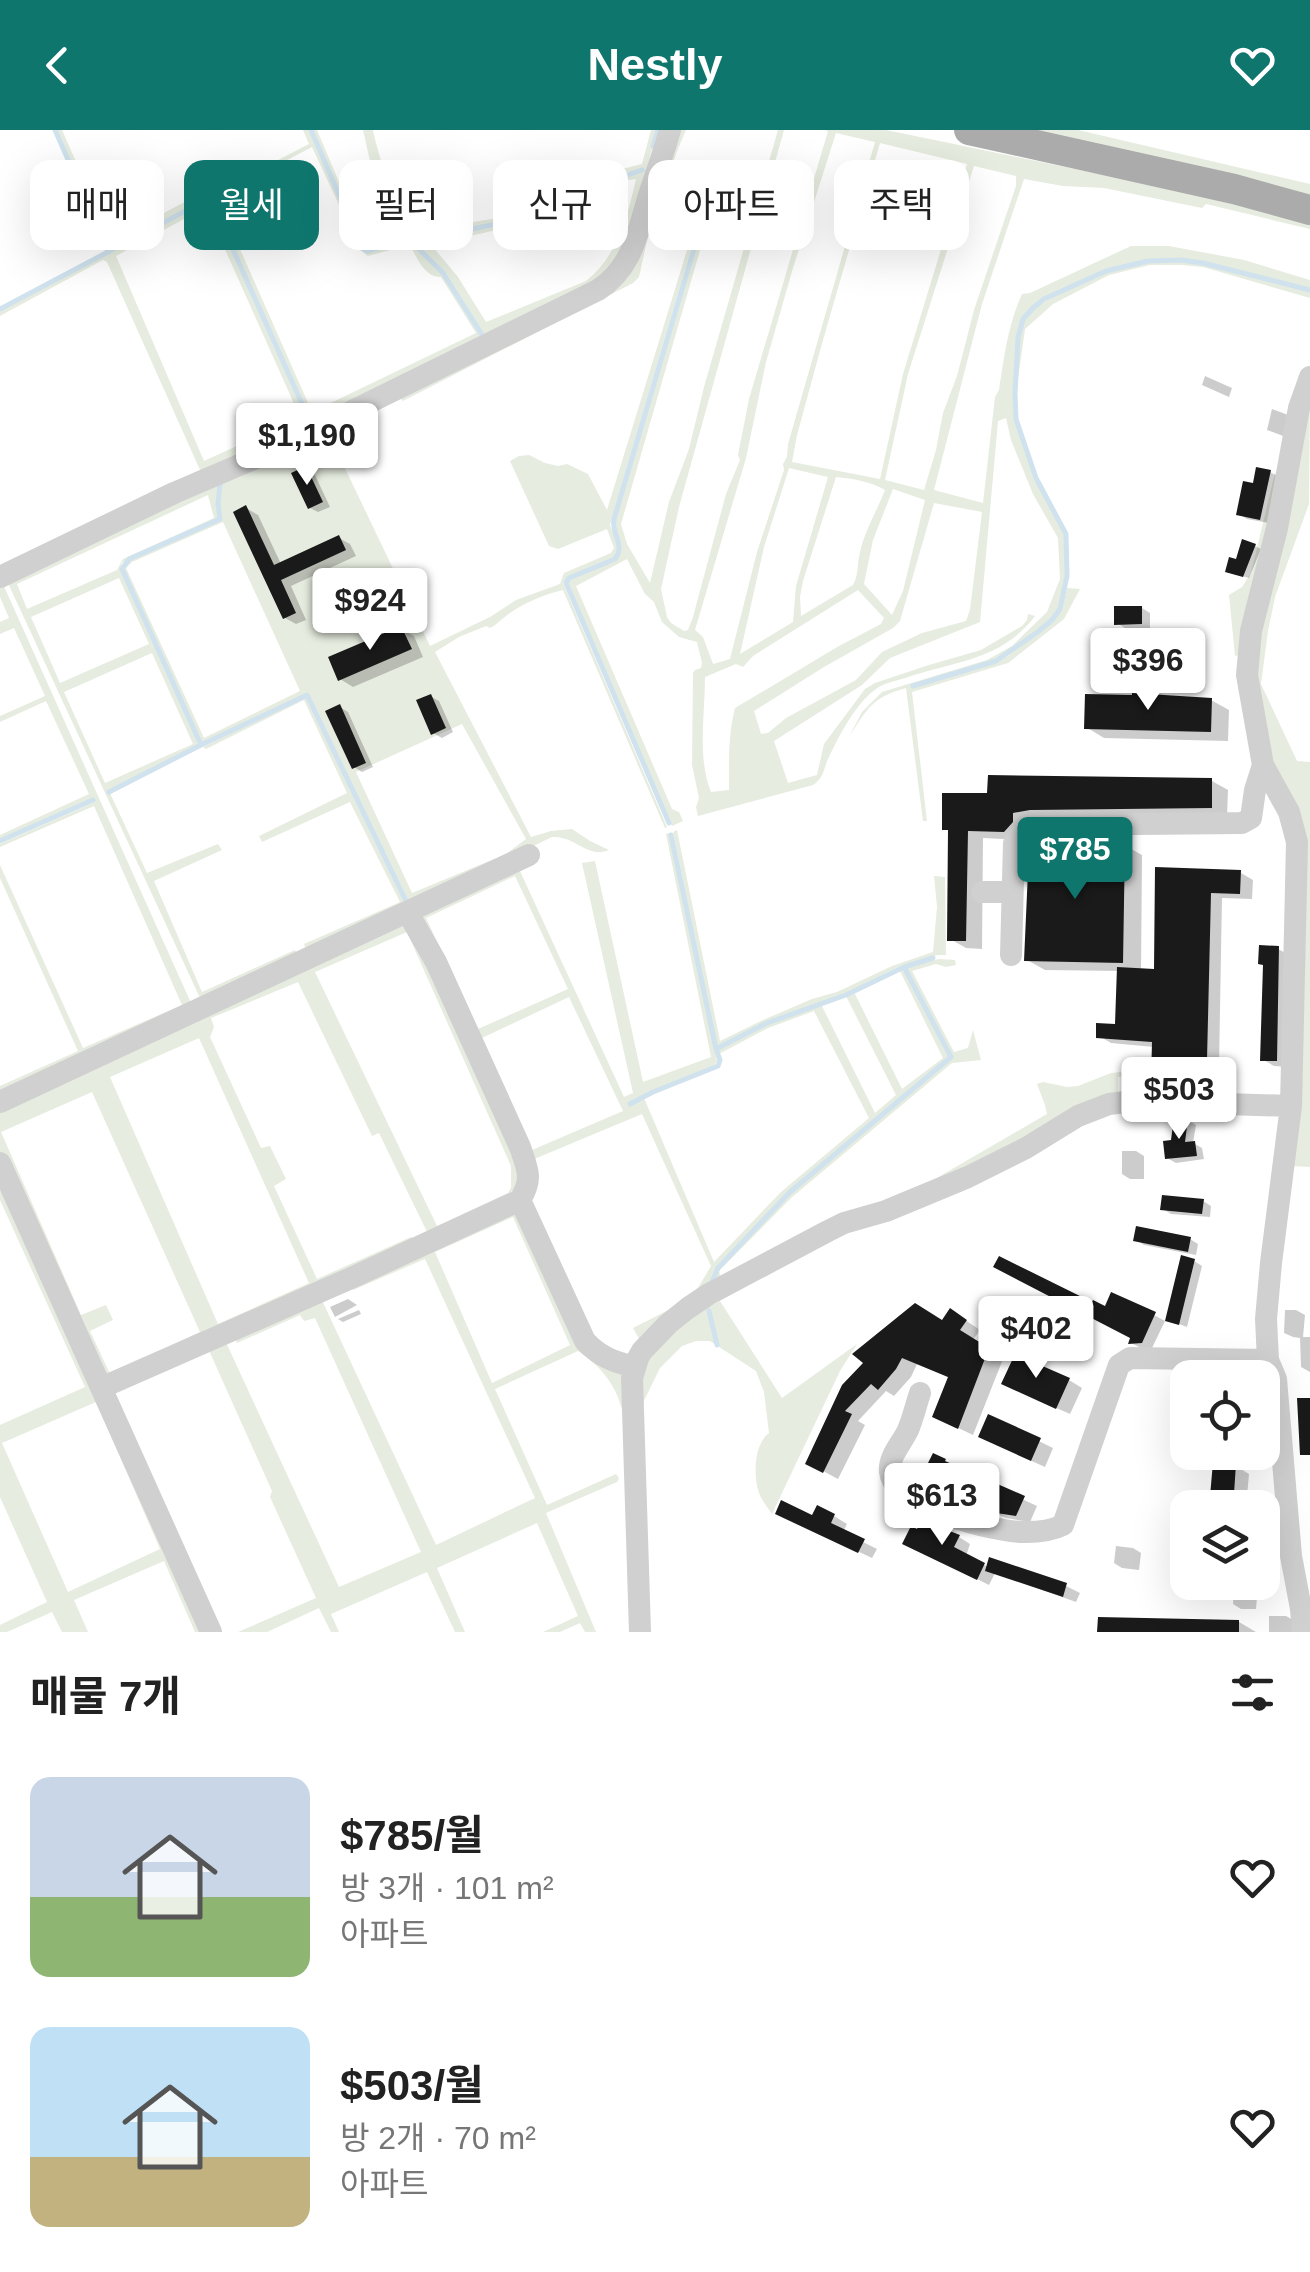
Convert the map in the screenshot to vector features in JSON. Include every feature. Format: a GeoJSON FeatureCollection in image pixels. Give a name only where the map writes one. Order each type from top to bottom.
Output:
{"type":"FeatureCollection","features":[{"type":"Feature","properties":{"kind":"main road"},"geometry":{"type":"LineString","coordinates":[[969,130],[1310,210]]}},
{"type":"Feature","properties":{"kind":"street"},"geometry":{"type":"LineString","coordinates":[[0,577],[174,493],[308,436],[612,281],[637,236],[670,130]]}},
{"type":"Feature","properties":{"kind":"street"},"geometry":{"type":"LineString","coordinates":[[920,1393],[908,1430],[891,1462],[890,1476],[898,1490],[917,1502],[980,1525],[1040,1532],[1063,1524],[1119,1365],[1130,1358],[1268,1360],[1266,1318],[1290,1106],[1297,842],[1289,812],[1262,765],[1247,674],[1262,582],[1278,528],[1299,408],[1310,377]]}},
{"type":"Feature","properties":{"kind":"street"},"geometry":{"type":"LineString","coordinates":[[1011,955],[1014,844],[1030,825],[1242,823],[1252,818],[1262,765]]}},
{"type":"Feature","properties":{"kind":"street"},"geometry":{"type":"LineString","coordinates":[[0,1102],[529,855]]}},
{"type":"Feature","properties":{"kind":"street"},"geometry":{"type":"LineString","coordinates":[[982,892],[1012,892]]}},
{"type":"Feature","properties":{"kind":"street"},"geometry":{"type":"LineString","coordinates":[[103,1388],[520,1200],[529,1176],[520,1148],[436,962],[408,913]]}},
{"type":"Feature","properties":{"kind":"street"},"geometry":{"type":"LineString","coordinates":[[640,1632],[632,1378],[642,1351],[668,1324],[709,1294],[844,1224],[968,1177],[1095,1109],[1134,1100],[1290,1106]]}},
{"type":"Feature","properties":{"kind":"street"},"geometry":{"type":"LineString","coordinates":[[0,1164],[211,1632]]}},
{"type":"Feature","properties":{"kind":"street"},"geometry":{"type":"LineString","coordinates":[[520,1200],[585,1341],[598,1354],[635,1367]]}},
{"type":"Feature","properties":{"kind":"street"},"geometry":{"type":"LineString","coordinates":[[1280,1427],[1291,1556],[1303,1632]]}},
{"type":"Feature","properties":{"kind":"shaded area"},"geometry":{"type":"Polygon","coordinates":[[[57,130],[62,130],[75,160],[70,160],[57,130]]]}},
{"type":"Feature","properties":{"kind":"shaded area"},"geometry":{"type":"Polygon","coordinates":[[[303,130],[310,130],[339,205],[312,147],[287,160],[278,160],[309,144],[303,130]]]}},
{"type":"Feature","properties":{"kind":"shaded area"},"geometry":{"type":"Polygon","coordinates":[[[312,130],[317,130],[339,182],[339,192],[312,130]]]}},
{"type":"Feature","properties":{"kind":"shaded area"},"geometry":{"type":"Polygon","coordinates":[[[363,130],[373,130],[381,160],[370,160],[363,130]]]}},
{"type":"Feature","properties":{"kind":"shaded area"},"geometry":{"type":"Polygon","coordinates":[[[651,130],[657,130],[628,236],[628,210],[636,179],[628,180],[628,176],[639,171],[628,175],[628,168],[642,164],[651,130]]]}},
{"type":"Feature","properties":{"kind":"shaded area"},"geometry":{"type":"Polygon","coordinates":[[[675,130],[686,130],[674,160],[662,160],[675,130]]]}},
{"type":"Feature","properties":{"kind":"shaded area"},"geometry":{"type":"Polygon","coordinates":[[[778,130],[784,130],[776,160],[769,160],[778,130]]]}},
{"type":"Feature","properties":{"kind":"shaded area"},"geometry":{"type":"Polygon","coordinates":[[[825,130],[886,130],[1216,198],[1310,222],[1310,229],[1206,204],[1202,208],[1104,188],[1024,179],[982,304],[934,490],[983,503],[995,397],[1022,294],[1131,246],[1169,246],[1244,260],[1310,280],[1310,289],[1203,262],[1148,260],[1106,270],[1044,298],[1022,319],[1015,350],[1015,419],[1035,479],[1064,534],[1065,576],[1059,609],[1016,648],[996,660],[913,687],[980,668],[1008,656],[1053,621],[1062,610],[1067,588],[1080,589],[1064,619],[1008,663],[912,692],[927,821],[923,821],[906,688],[871,705],[849,737],[862,712],[882,692],[987,660],[1012,646],[1047,612],[1060,579],[1058,538],[1033,494],[1006,418],[998,421],[980,622],[890,658],[862,685],[774,741],[788,783],[817,775],[824,744],[865,689],[981,650],[1022,626],[1028,614],[1035,616],[1022,631],[992,651],[876,689],[848,721],[821,777],[813,785],[698,816],[699,798],[692,765],[693,673],[702,663],[697,642],[679,637],[662,622],[627,559],[576,586],[672,809],[679,812],[683,821],[672,826],[567,584],[616,560],[620,545],[615,520],[695,250],[700,250],[621,524],[627,544],[650,583],[669,502],[689,449],[743,250],[751,250],[679,507],[661,589],[671,623],[688,630],[693,617],[726,494],[740,460],[749,399],[793,250],[799,250],[766,362],[746,458],[695,630],[703,637],[713,664],[730,659],[844,250],[849,250],[792,462],[880,479],[903,374],[941,250],[947,250],[908,374],[885,480],[924,490],[943,413],[1016,176],[974,166],[969,182],[969,160],[950,160],[880,143],[875,160],[870,160],[875,142],[836,133],[814,202],[814,178],[828,131],[825,130]],[[789,468],[764,547],[740,654],[793,622],[796,586],[828,477],[789,468]],[[836,477],[800,597],[801,616],[853,585],[862,544],[885,490],[867,482],[836,477]],[[893,489],[873,540],[864,584],[892,615],[903,591],[925,500],[893,489]],[[934,503],[900,621],[754,711],[761,734],[856,680],[882,652],[922,633],[966,621],[982,512],[934,503]],[[858,590],[753,656],[743,667],[736,664],[705,677],[703,750],[711,792],[729,790],[735,708],[881,624],[884,618],[858,590]]]}},
{"type":"Feature","properties":{"kind":"shaded area"},"geometry":{"type":"Polygon","coordinates":[[[1009,130],[1078,130],[1310,184],[1310,198],[1009,130]]]}},
{"type":"Feature","properties":{"kind":"shaded area"},"geometry":{"type":"Polygon","coordinates":[[[648,194],[648,236],[639,277],[633,283],[403,401],[400,398],[345,426],[339,443],[342,462],[430,646],[516,600],[560,584],[564,573],[611,553],[614,548],[607,529],[558,549],[549,546],[510,461],[529,455],[545,463],[567,464],[588,474],[607,510],[687,250],[691,250],[610,525],[618,548],[614,557],[568,577],[563,583],[667,827],[563,590],[543,596],[490,628],[486,626],[459,637],[435,652],[531,837],[572,829],[609,850],[594,851],[568,839],[552,837],[308,955],[304,944],[400,902],[350,802],[262,842],[259,836],[347,793],[304,700],[206,749],[203,747],[306,696],[403,900],[407,898],[307,693],[202,744],[123,571],[130,560],[222,520],[219,484],[218,518],[128,558],[120,568],[200,745],[109,791],[147,873],[218,844],[222,850],[154,881],[202,992],[295,950],[300,958],[200,998],[7,581],[178,496],[302,448],[304,458],[327,448],[334,430],[608,288],[624,250],[628,250],[628,241],[648,194]],[[208,495],[17,584],[27,609],[117,570],[123,559],[214,518],[208,495]],[[223,522],[126,568],[204,738],[300,691],[223,522]],[[119,578],[31,617],[60,683],[149,644],[119,578]],[[152,653],[64,692],[105,783],[193,744],[152,653]],[[462,724],[356,772],[412,893],[506,854],[526,839],[462,724]]]}},
{"type":"Feature","properties":{"kind":"shaded area"},"geometry":{"type":"Polygon","coordinates":[[[184,202],[184,211],[164,221],[164,213],[184,202]]]}},
{"type":"Feature","properties":{"kind":"shaded area"},"geometry":{"type":"Polygon","coordinates":[[[184,212],[184,219],[164,230],[164,223],[184,212]]]}},
{"type":"Feature","properties":{"kind":"shaded area"},"geometry":{"type":"Polygon","coordinates":[[[493,219],[490,226],[473,228],[473,222],[493,219]]]}},
{"type":"Feature","properties":{"kind":"shaded area"},"geometry":{"type":"Polygon","coordinates":[[[493,230],[473,235],[473,231],[493,230]]]}},
{"type":"Feature","properties":{"kind":"shaded area"},"geometry":{"type":"Polygon","coordinates":[[[114,250],[127,250],[116,256],[204,461],[300,417],[225,250],[232,250],[310,424],[161,488],[200,470],[107,262],[103,260],[0,316],[0,311],[114,250]]]}},
{"type":"Feature","properties":{"kind":"shaded area"},"geometry":{"type":"Polygon","coordinates":[[[235,250],[240,250],[312,412],[476,333],[441,277],[425,270],[412,250],[419,250],[442,274],[482,337],[312,422],[235,250]]]}},
{"type":"Feature","properties":{"kind":"shaded area"},"geometry":{"type":"Polygon","coordinates":[[[360,250],[390,250],[368,256],[360,250]]]}},
{"type":"Feature","properties":{"kind":"shaded area"},"geometry":{"type":"Polygon","coordinates":[[[422,250],[436,250],[486,322],[586,281],[612,250],[622,250],[604,276],[484,336],[444,273],[422,250]]]}},
{"type":"Feature","properties":{"kind":"shaded area"},"geometry":{"type":"Polygon","coordinates":[[[1181,261],[1310,291],[1310,298],[1203,267],[1150,265],[1109,275],[1053,304],[1025,329],[1016,393],[1021,330],[1042,304],[1090,278],[1122,267],[1181,261]]]}},
{"type":"Feature","properties":{"kind":"shaded area"},"geometry":{"type":"Polygon","coordinates":[[[1310,389],[1309,504],[1275,597],[1261,684],[1297,761],[1310,762],[1310,1167],[1289,1166],[1301,842],[1264,753],[1252,672],[1310,389]]]}},
{"type":"Feature","properties":{"kind":"shaded area"},"geometry":{"type":"Polygon","coordinates":[[[1275,473],[1282,474],[1244,654],[1235,656],[1229,595],[1242,587],[1251,573],[1275,473]]]}},
{"type":"Feature","properties":{"kind":"shaded area"},"geometry":{"type":"Polygon","coordinates":[[[0,582],[191,1003],[0,1101],[0,1086],[78,1051],[0,878],[0,865],[83,1048],[182,1005],[94,806],[0,847],[95,802],[93,798],[0,839],[0,835],[89,794],[46,701],[0,722],[0,716],[45,696],[14,628],[0,634],[0,622],[9,618],[0,597],[0,582]]]}},
{"type":"Feature","properties":{"kind":"shaded area"},"geometry":{"type":"Polygon","coordinates":[[[677,830],[720,1041],[812,999],[933,952],[937,907],[934,876],[945,877],[946,955],[902,965],[717,1047],[673,832],[677,830]]]}},
{"type":"Feature","properties":{"kind":"shaded area"},"geometry":{"type":"Polygon","coordinates":[[[669,833],[717,1061],[714,1066],[627,1104],[644,1098],[714,1262],[781,1192],[869,1118],[814,1011],[768,1028],[719,1054],[717,1050],[767,1024],[821,1004],[875,1113],[896,1095],[846,996],[854,992],[902,1089],[943,1058],[900,971],[904,969],[949,1058],[789,1192],[716,1267],[707,1292],[642,1344],[633,1328],[692,1298],[711,1266],[642,1114],[527,1162],[417,914],[520,871],[624,1097],[633,1093],[582,863],[595,861],[643,1082],[711,1057],[666,834],[669,833]],[[515,876],[426,918],[478,1029],[568,989],[515,876]],[[569,997],[482,1038],[532,1150],[623,1111],[569,997]]]}},
{"type":"Feature","properties":{"kind":"shaded area"},"geometry":{"type":"Polygon","coordinates":[[[404,921],[503,1119],[523,1185],[430,1238],[379,1133],[372,1136],[298,982],[211,1018],[214,1027],[210,1037],[261,1148],[270,1146],[286,1179],[274,1186],[317,1279],[411,1237],[416,1244],[108,1383],[0,1154],[0,1105],[404,921]],[[407,932],[315,972],[437,1226],[508,1193],[511,1166],[407,932]],[[199,1038],[110,1077],[218,1324],[309,1283],[199,1038]],[[92,1092],[1,1132],[81,1315],[106,1305],[113,1320],[90,1331],[110,1374],[200,1332],[92,1092]]]}},
{"type":"Feature","properties":{"kind":"shaded area"},"geometry":{"type":"Polygon","coordinates":[[[939,959],[955,960],[956,965],[936,964],[912,971],[954,1052],[968,1048],[973,1030],[981,1060],[952,1063],[791,1198],[719,1271],[721,1278],[935,1179],[1047,1114],[1037,1084],[1078,1086],[1111,1073],[1129,1071],[1129,1076],[1118,1077],[1118,1098],[711,1289],[718,1268],[790,1194],[952,1058],[906,967],[939,959]]]}},
{"type":"Feature","properties":{"kind":"shaded area"},"geometry":{"type":"Polygon","coordinates":[[[0,1174],[206,1632],[195,1632],[164,1561],[74,1600],[88,1632],[62,1632],[52,1612],[0,1632],[0,1625],[47,1602],[0,1497],[0,1425],[85,1387],[0,1200],[0,1174]],[[96,1402],[2,1443],[68,1592],[160,1549],[96,1402]]]}},
{"type":"Feature","properties":{"kind":"shaded area"},"geometry":{"type":"Polygon","coordinates":[[[514,1208],[581,1342],[626,1376],[622,1409],[606,1376],[578,1351],[495,1389],[547,1505],[616,1474],[619,1478],[546,1513],[596,1632],[585,1632],[580,1623],[560,1632],[543,1632],[578,1616],[537,1523],[437,1568],[465,1632],[455,1632],[427,1572],[331,1614],[339,1632],[331,1632],[319,1608],[267,1632],[238,1632],[316,1598],[207,1346],[224,1338],[339,1587],[421,1552],[315,1318],[304,1321],[300,1315],[237,1343],[233,1334],[320,1296],[436,1545],[535,1498],[425,1259],[353,1290],[350,1283],[514,1208]],[[513,1217],[435,1252],[492,1383],[570,1345],[513,1217]]]}},
{"type":"Feature","properties":{"kind":"shaded area"},"geometry":{"type":"Polygon","coordinates":[[[720,1301],[782,1398],[857,1344],[840,1371],[772,1514],[760,1496],[756,1478],[760,1445],[769,1433],[764,1392],[756,1371],[710,1341],[696,1341],[682,1346],[660,1368],[638,1413],[638,1368],[669,1327],[720,1301]]]}},
{"type":"Feature","properties":{"kind":"building"},"geometry":{"type":"Polygon","coordinates":[[[306,466],[323,502],[308,509],[291,473],[306,466]]]}},
{"type":"Feature","properties":{"kind":"building"},"geometry":{"type":"Polygon","coordinates":[[[1256,467],[1271,470],[1260,520],[1236,515],[1243,481],[1253,483],[1256,467]]]}},
{"type":"Feature","properties":{"kind":"building"},"geometry":{"type":"Polygon","coordinates":[[[246,505],[274,565],[339,535],[346,550],[281,580],[296,613],[283,619],[233,512],[246,505]]]}},
{"type":"Feature","properties":{"kind":"building"},"geometry":{"type":"Polygon","coordinates":[[[1242,539],[1256,544],[1243,577],[1225,572],[1229,557],[1236,559],[1242,539]]]}},
{"type":"Feature","properties":{"kind":"building"},"geometry":{"type":"Polygon","coordinates":[[[1114,606],[1142,606],[1142,624],[1114,625],[1114,606]]]}},
{"type":"Feature","properties":{"kind":"building"},"geometry":{"type":"Polygon","coordinates":[[[401,626],[412,649],[338,681],[328,657],[401,626]]]}},
{"type":"Feature","properties":{"kind":"building"},"geometry":{"type":"Polygon","coordinates":[[[431,694],[446,728],[431,735],[416,700],[431,694]]]}},
{"type":"Feature","properties":{"kind":"building"},"geometry":{"type":"Polygon","coordinates":[[[1085,694],[1212,698],[1211,732],[1084,729],[1085,694]]]}},
{"type":"Feature","properties":{"kind":"building"},"geometry":{"type":"Polygon","coordinates":[[[340,704],[366,763],[352,769],[325,711],[340,704]]]}},
{"type":"Feature","properties":{"kind":"building"},"geometry":{"type":"Polygon","coordinates":[[[988,775],[1212,778],[1212,808],[1030,810],[1013,813],[1013,822],[1004,832],[968,831],[966,941],[947,941],[948,830],[942,830],[942,793],[987,793],[988,775]]]}},
{"type":"Feature","properties":{"kind":"building"},"geometry":{"type":"Polygon","coordinates":[[[1036,841],[1125,842],[1123,963],[1024,961],[1029,849],[1036,841]]]}},
{"type":"Feature","properties":{"kind":"building"},"geometry":{"type":"Polygon","coordinates":[[[1155,867],[1241,870],[1240,894],[1211,893],[1207,1060],[1171,1060],[1168,1082],[1151,1080],[1152,1042],[1096,1038],[1096,1023],[1115,1024],[1117,967],[1154,969],[1155,867]]]}},
{"type":"Feature","properties":{"kind":"building"},"geometry":{"type":"Polygon","coordinates":[[[1259,945],[1279,946],[1277,1061],[1260,1061],[1263,965],[1258,964],[1259,945]]]}},
{"type":"Feature","properties":{"kind":"building"},"geometry":{"type":"Polygon","coordinates":[[[1174,1117],[1188,1118],[1185,1142],[1195,1141],[1197,1156],[1165,1159],[1163,1141],[1171,1140],[1174,1117]]]}},
{"type":"Feature","properties":{"kind":"building"},"geometry":{"type":"Polygon","coordinates":[[[1162,1195],[1204,1199],[1202,1214],[1160,1210],[1162,1195]]]}},
{"type":"Feature","properties":{"kind":"building"},"geometry":{"type":"Polygon","coordinates":[[[1136,1226],[1191,1237],[1188,1252],[1133,1241],[1136,1226]]]}},
{"type":"Feature","properties":{"kind":"building"},"geometry":{"type":"Polygon","coordinates":[[[1181,1255],[1195,1259],[1179,1325],[1165,1321],[1181,1255]]]}},
{"type":"Feature","properties":{"kind":"building"},"geometry":{"type":"Polygon","coordinates":[[[999,1256],[1092,1302],[1105,1306],[1111,1292],[1156,1312],[1142,1343],[1128,1344],[1130,1338],[993,1267],[999,1256]]]}},
{"type":"Feature","properties":{"kind":"building"},"geometry":{"type":"Polygon","coordinates":[[[915,1303],[942,1320],[950,1308],[967,1320],[960,1330],[989,1348],[958,1429],[932,1417],[948,1377],[902,1358],[878,1390],[871,1384],[845,1411],[852,1414],[823,1473],[805,1464],[842,1385],[863,1363],[852,1354],[915,1303]]]}},
{"type":"Feature","properties":{"kind":"building"},"geometry":{"type":"Polygon","coordinates":[[[1015,1354],[1070,1378],[1056,1409],[1001,1384],[1015,1354]]]}},
{"type":"Feature","properties":{"kind":"building"},"geometry":{"type":"Polygon","coordinates":[[[1297,1398],[1310,1398],[1310,1455],[1300,1455],[1297,1398]]]}},
{"type":"Feature","properties":{"kind":"building"},"geometry":{"type":"Polygon","coordinates":[[[988,1414],[1041,1438],[1031,1461],[978,1437],[988,1414]]]}},
{"type":"Feature","properties":{"kind":"building"},"geometry":{"type":"Polygon","coordinates":[[[933,1453],[1025,1496],[1016,1516],[990,1512],[920,1479],[933,1453]]]}},
{"type":"Feature","properties":{"kind":"building"},"geometry":{"type":"Polygon","coordinates":[[[1212,1470],[1236,1470],[1234,1490],[1211,1490],[1212,1470]]]}},
{"type":"Feature","properties":{"kind":"building"},"geometry":{"type":"Polygon","coordinates":[[[781,1500],[812,1515],[817,1505],[835,1514],[831,1523],[865,1539],[858,1553],[775,1514],[781,1500]]]}},
{"type":"Feature","properties":{"kind":"building"},"geometry":{"type":"Polygon","coordinates":[[[921,1520],[960,1535],[954,1547],[985,1563],[977,1580],[902,1544],[911,1526],[917,1529],[921,1520]]]}},
{"type":"Feature","properties":{"kind":"building"},"geometry":{"type":"Polygon","coordinates":[[[989,1557],[1067,1583],[1063,1597],[985,1571],[989,1557]]]}},
{"type":"Feature","properties":{"kind":"building"},"geometry":{"type":"Polygon","coordinates":[[[1098,1617],[1239,1620],[1239,1632],[1097,1632],[1098,1617]]]}},
{"type":"Feature","properties":{"kind":"waterway"},"geometry":{"type":"LineString","coordinates":[[55,130],[108,251]]}},
{"type":"Feature","properties":{"kind":"waterway"},"geometry":{"type":"LineString","coordinates":[[311,130],[362,248],[367,251],[412,242],[443,273],[484,338]]}},
{"type":"Feature","properties":{"kind":"waterway"},"geometry":{"type":"LineString","coordinates":[[653,146],[658,130]]}},
{"type":"Feature","properties":{"kind":"waterway"},"geometry":{"type":"LineString","coordinates":[[473,229],[506,222],[642,170]]}},
{"type":"Feature","properties":{"kind":"waterway"},"geometry":{"type":"LineString","coordinates":[[0,309],[210,198],[311,424]]}},
{"type":"Feature","properties":{"kind":"waterway"},"geometry":{"type":"LineString","coordinates":[[669,823],[566,583],[618,554],[614,519],[694,250]]}},
{"type":"Feature","properties":{"kind":"waterway"},"geometry":{"type":"LineString","coordinates":[[913,686],[996,661],[1039,631],[1060,609],[1067,576],[1066,534],[1036,478],[1016,419],[1018,338],[1023,319],[1033,308],[1044,299],[1106,271],[1148,261],[1203,263],[1310,290]]}},
{"type":"Feature","properties":{"kind":"waterway"},"geometry":{"type":"LineString","coordinates":[[109,792],[201,745],[122,569],[129,559],[220,519],[220,484]]}},
{"type":"Feature","properties":{"kind":"waterway"},"geometry":{"type":"LineString","coordinates":[[201,745],[307,695],[405,899]]}},
{"type":"Feature","properties":{"kind":"waterway"},"geometry":{"type":"LineString","coordinates":[[0,841],[93,800]]}},
{"type":"Feature","properties":{"kind":"waterway"},"geometry":{"type":"LineString","coordinates":[[671,835],[716,1049],[767,1023],[933,958]]}},
{"type":"Feature","properties":{"kind":"waterway"},"geometry":{"type":"LineString","coordinates":[[712,1282],[718,1268],[790,1192],[951,1057],[904,967]]}},
{"type":"Feature","properties":{"kind":"waterway"},"geometry":{"type":"LineString","coordinates":[[630,1104],[718,1066],[716,1049]]}},
{"type":"Feature","properties":{"kind":"waterway"},"geometry":{"type":"LineString","coordinates":[[709,1311],[717,1345]]}}]}
